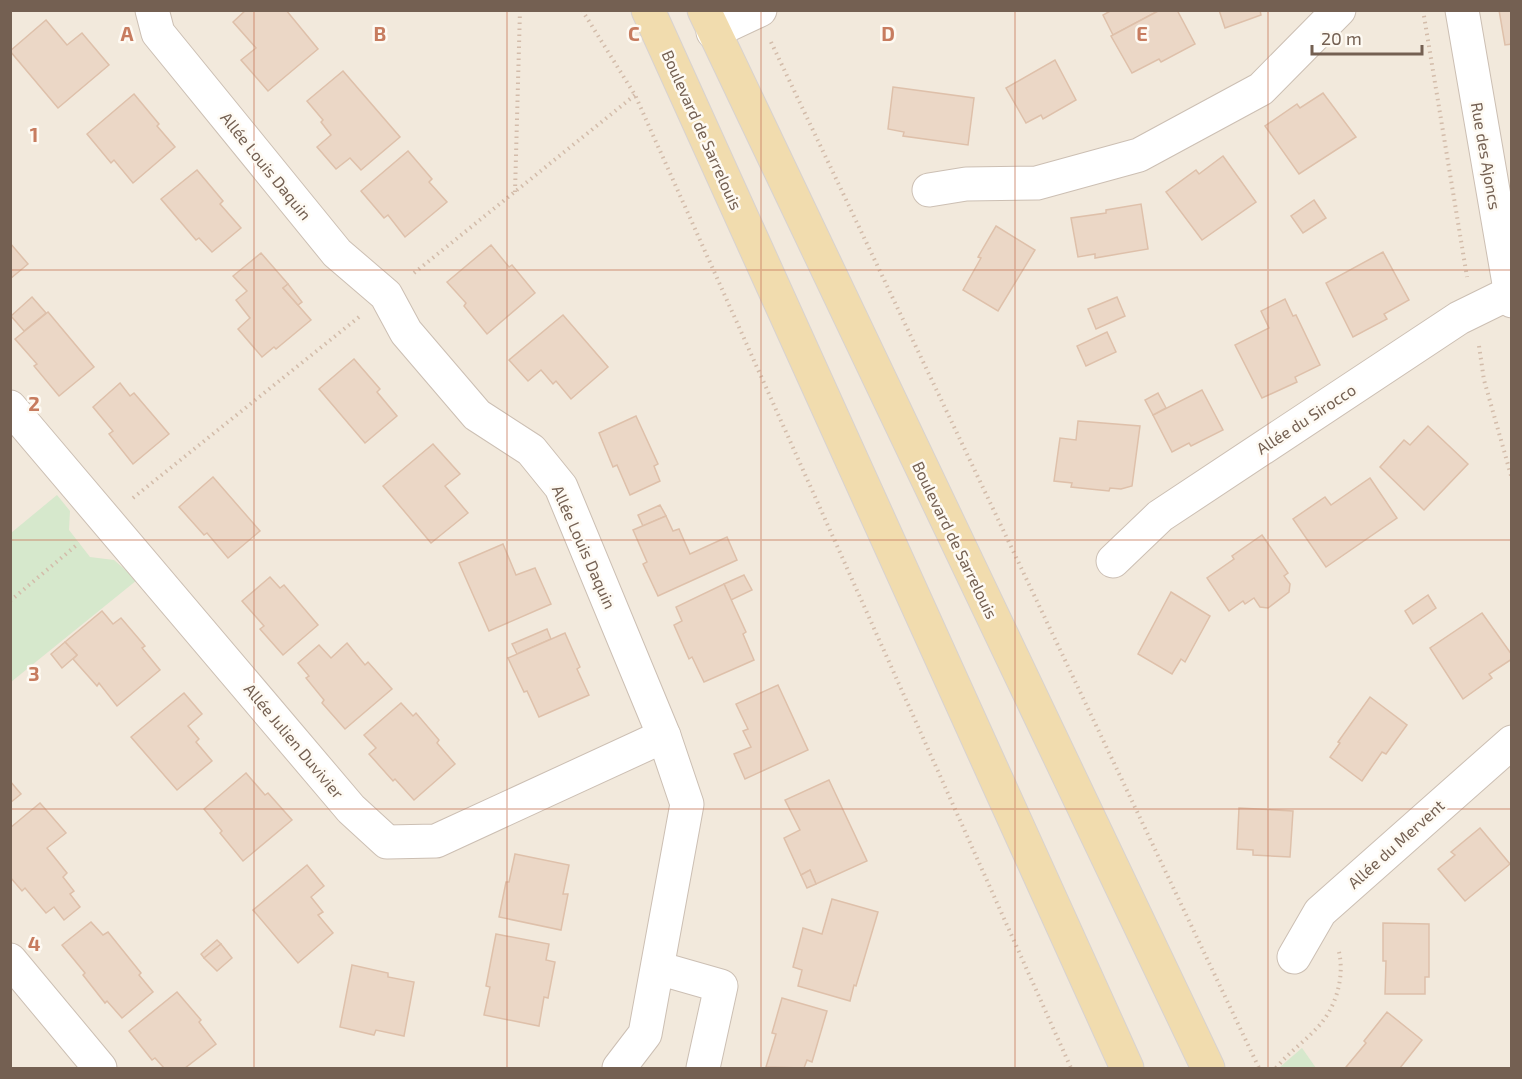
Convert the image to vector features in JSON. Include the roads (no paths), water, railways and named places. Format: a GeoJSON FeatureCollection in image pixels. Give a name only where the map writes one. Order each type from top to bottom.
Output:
{"type":"FeatureCollection","features":[{"type":"Feature","properties":{"kind":"main road","name":"Boulevard de Sarrelouis"},"geometry":{"type":"LineString","coordinates":[[648,10],[1127,1068]]}},
{"type":"Feature","properties":{"kind":"main road","name":"Boulevard de Sarrelouis"},"geometry":{"type":"LineString","coordinates":[[708,21],[1208,1068]]}},
{"type":"Feature","properties":{"kind":"street","name":"Allée Louis Daquin"},"geometry":{"type":"LineString","coordinates":[[152,10],[158,33],[337,253],[386,295],[406,333],[477,415],[531,450],[561,487],[664,736],[687,804],[645,1034],[619,1068]]}},
{"type":"Feature","properties":{"kind":"street"},"geometry":{"type":"LineString","coordinates":[[929,190],[966,184],[1037,183],[1139,155],[1261,89],[1339,10]]}},
{"type":"Feature","properties":{"kind":"street","name":"Rue des Ajoncs"},"geometry":{"type":"LineString","coordinates":[[1462,10],[1511,297]]}},
{"type":"Feature","properties":{"kind":"street"},"geometry":{"type":"LineString","coordinates":[[708,21],[758,11]]}},
{"type":"Feature","properties":{"kind":"street","name":"Allée du Sirocco"},"geometry":{"type":"LineString","coordinates":[[1113,561],[1160,516],[1459,318],[1511,297]]}},
{"type":"Feature","properties":{"kind":"street","name":"Allée Julien Duvivier"},"geometry":{"type":"LineString","coordinates":[[10,407],[351,809],[387,842],[436,841],[664,736]]}},
{"type":"Feature","properties":{"kind":"street","name":"Allée du Mervent"},"geometry":{"type":"LineString","coordinates":[[1294,957],[1320,912],[1512,742]]}},
{"type":"Feature","properties":{"kind":"street"},"geometry":{"type":"LineString","coordinates":[[10,960],[100,1068]]}},
{"type":"Feature","properties":{"kind":"street"},"geometry":{"type":"LineString","coordinates":[[658,968],[721,986],[703,1068]]}}]}
